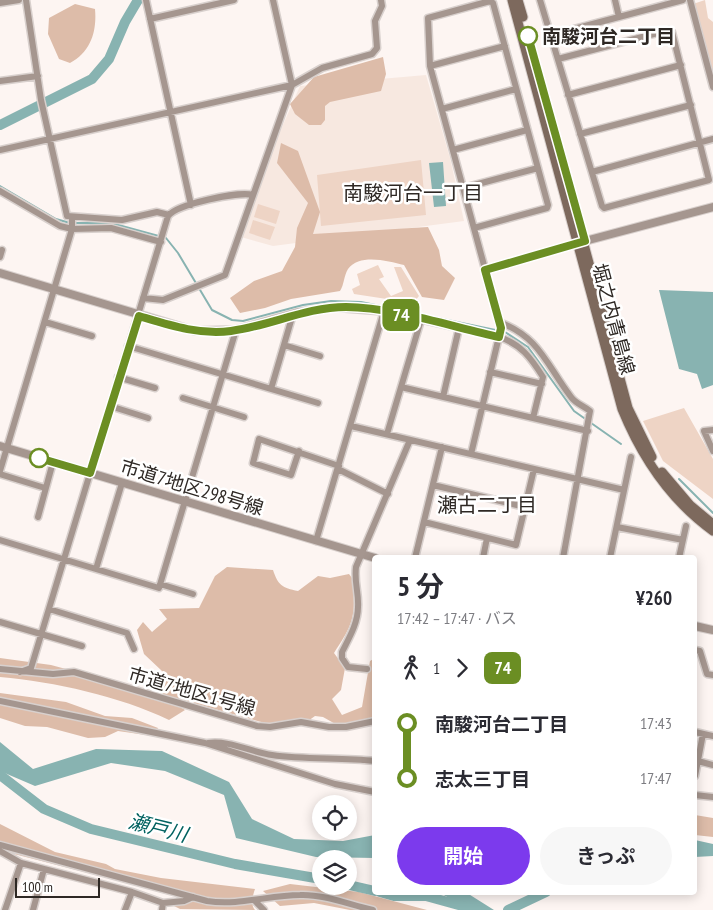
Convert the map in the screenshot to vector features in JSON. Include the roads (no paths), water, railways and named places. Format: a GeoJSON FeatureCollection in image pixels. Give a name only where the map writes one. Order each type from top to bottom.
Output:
{"type":"FeatureCollection","features":[{"type":"Feature","properties":{"kind":"main road","name":"堀之内青島線"},"geometry":{"type":"LineString","coordinates":[[512,0],[628,408],[655,463],[690,505],[713,524]]}},
{"type":"Feature","properties":{"kind":"main road","name":"堀之内青島線"},"geometry":{"type":"LineString","coordinates":[[518,0],[622,409],[637,444],[664,485],[685,508],[713,531]]}},
{"type":"Feature","properties":{"kind":"street"},"geometry":{"type":"LineString","coordinates":[[0,3],[18,0]]}},
{"type":"Feature","properties":{"kind":"street"},"geometry":{"type":"LineString","coordinates":[[26,0],[41,100],[49,139],[66,212],[72,218],[73,228],[45,322],[3,447],[0,472],[45,488]]}},
{"type":"Feature","properties":{"kind":"street"},"geometry":{"type":"LineString","coordinates":[[146,0],[191,205]]}},
{"type":"Feature","properties":{"kind":"street"},"geometry":{"type":"LineString","coordinates":[[150,19],[234,0]]}},
{"type":"Feature","properties":{"kind":"street"},"geometry":{"type":"LineString","coordinates":[[143,298],[163,300],[225,275],[292,85],[274,0]]}},
{"type":"Feature","properties":{"kind":"street"},"geometry":{"type":"LineString","coordinates":[[0,150],[292,85],[322,68],[376,51],[375,22],[382,6],[381,0]]}},
{"type":"Feature","properties":{"kind":"street"},"geometry":{"type":"LineString","coordinates":[[540,0],[568,95],[604,208],[711,178],[672,32],[669,30],[558,59]]}},
{"type":"Feature","properties":{"kind":"street"},"geometry":{"type":"LineString","coordinates":[[615,0],[620,17]]}},
{"type":"Feature","properties":{"kind":"street"},"geometry":{"type":"LineString","coordinates":[[551,35],[683,0]]}},
{"type":"Feature","properties":{"kind":"street"},"geometry":{"type":"LineString","coordinates":[[690,0],[713,87]]}},
{"type":"Feature","properties":{"kind":"street"},"geometry":{"type":"LineString","coordinates":[[471,454],[500,325],[430,66],[428,18],[490,1],[493,3],[505,46],[547,208],[474,228]]}},
{"type":"Feature","properties":{"kind":"street"},"geometry":{"type":"LineString","coordinates":[[430,66],[505,46]]}},
{"type":"Feature","properties":{"kind":"street"},"geometry":{"type":"LineString","coordinates":[[568,95],[681,65]]}},
{"type":"Feature","properties":{"kind":"street"},"geometry":{"type":"LineString","coordinates":[[0,81],[38,76]]}},
{"type":"Feature","properties":{"kind":"street"},"geometry":{"type":"LineString","coordinates":[[442,109],[516,89]]}},
{"type":"Feature","properties":{"kind":"street"},"geometry":{"type":"LineString","coordinates":[[580,134],[691,104]]}},
{"type":"Feature","properties":{"kind":"street"},"geometry":{"type":"LineString","coordinates":[[453,150],[527,130]]}},
{"type":"Feature","properties":{"kind":"street"},"geometry":{"type":"LineString","coordinates":[[592,172],[713,139]]}},
{"type":"Feature","properties":{"kind":"street"},"geometry":{"type":"LineString","coordinates":[[463,188],[538,168]]}},
{"type":"Feature","properties":{"kind":"street"},"geometry":{"type":"LineString","coordinates":[[0,191],[51,221],[73,228],[111,228],[161,242]]}},
{"type":"Feature","properties":{"kind":"street"},"geometry":{"type":"LineString","coordinates":[[20,672],[31,668],[118,377],[139,316],[169,215],[175,209],[191,205],[242,193],[253,195]]}},
{"type":"Feature","properties":{"kind":"street"},"geometry":{"type":"LineString","coordinates":[[485,270],[580,242],[713,207]]}},
{"type":"Feature","properties":{"kind":"street"},"geometry":{"type":"LineString","coordinates":[[72,218],[107,217],[122,220],[157,212],[169,215]]}},
{"type":"Feature","properties":{"kind":"street"},"geometry":{"type":"LineString","coordinates":[[0,273],[139,316],[195,331],[236,330],[293,314],[346,307],[384,311],[499,336],[515,342],[530,356],[543,377],[533,418]]}},
{"type":"Feature","properties":{"kind":"street"},"geometry":{"type":"LineString","coordinates":[[316,541],[384,311]]}},
{"type":"Feature","properties":{"kind":"street"},"geometry":{"type":"LineString","coordinates":[[271,389],[293,314]]}},
{"type":"Feature","properties":{"kind":"street"},"geometry":{"type":"LineString","coordinates":[[387,434],[421,320]]}},
{"type":"Feature","properties":{"kind":"street"},"geometry":{"type":"LineString","coordinates":[[45,322],[92,336]]}},
{"type":"Feature","properties":{"kind":"street"},"geometry":{"type":"LineString","coordinates":[[500,325],[510,326],[538,347],[571,398],[590,411],[591,415],[563,555]]}},
{"type":"Feature","properties":{"kind":"street"},"geometry":{"type":"LineString","coordinates":[[443,397],[459,328]]}},
{"type":"Feature","properties":{"kind":"street"},"geometry":{"type":"LineString","coordinates":[[0,540],[159,588],[236,330]]}},
{"type":"Feature","properties":{"kind":"street"},"geometry":{"type":"LineString","coordinates":[[284,345],[320,356]]}},
{"type":"Feature","properties":{"kind":"street"},"geometry":{"type":"LineString","coordinates":[[128,346],[318,403]]}},
{"type":"Feature","properties":{"kind":"street"},"geometry":{"type":"LineString","coordinates":[[490,372],[542,384]]}},
{"type":"Feature","properties":{"kind":"street"},"geometry":{"type":"LineString","coordinates":[[118,377],[155,388]]}},
{"type":"Feature","properties":{"kind":"street"},"geometry":{"type":"LineString","coordinates":[[401,387],[533,418],[588,428]]}},
{"type":"Feature","properties":{"kind":"street"},"geometry":{"type":"LineString","coordinates":[[183,398],[244,417]]}},
{"type":"Feature","properties":{"kind":"street"},"geometry":{"type":"LineString","coordinates":[[110,406],[148,418]]}},
{"type":"Feature","properties":{"kind":"street"},"geometry":{"type":"LineString","coordinates":[[351,426],[624,490]]}},
{"type":"Feature","properties":{"kind":"street"},"geometry":{"type":"LineString","coordinates":[[713,430],[704,432],[713,451]]}},
{"type":"Feature","properties":{"kind":"street"},"geometry":{"type":"LineString","coordinates":[[299,451],[291,475],[253,463],[259,439],[299,451],[339,467],[388,494]]}},
{"type":"Feature","properties":{"kind":"street"},"geometry":{"type":"LineString","coordinates":[[367,669],[358,670],[348,666],[342,658],[342,652],[358,615],[359,605],[354,582],[356,567],[410,440]]}},
{"type":"Feature","properties":{"kind":"street","name":"市道7地区298号線"},"geometry":{"type":"LineString","coordinates":[[3,447],[372,557]]}},
{"type":"Feature","properties":{"kind":"street"},"geometry":{"type":"LineString","coordinates":[[416,555],[442,447]]}},
{"type":"Feature","properties":{"kind":"street"},"geometry":{"type":"LineString","coordinates":[[611,555],[631,457]]}},
{"type":"Feature","properties":{"kind":"street"},"geometry":{"type":"LineString","coordinates":[[38,517],[53,462]]}},
{"type":"Feature","properties":{"kind":"street"},"geometry":{"type":"LineString","coordinates":[[424,522],[516,545],[534,469]]}},
{"type":"Feature","properties":{"kind":"street"},"geometry":{"type":"LineString","coordinates":[[96,569],[122,482]]}},
{"type":"Feature","properties":{"kind":"street"},"geometry":{"type":"LineString","coordinates":[[433,485],[525,507]]}},
{"type":"Feature","properties":{"kind":"street"},"geometry":{"type":"LineString","coordinates":[[616,526],[683,540]]}},
{"type":"Feature","properties":{"kind":"street"},"geometry":{"type":"LineString","coordinates":[[680,555],[686,526]]}},
{"type":"Feature","properties":{"kind":"street"},"geometry":{"type":"LineString","coordinates":[[484,555],[487,538]]}},
{"type":"Feature","properties":{"kind":"street"},"geometry":{"type":"LineString","coordinates":[[160,584],[193,594]]}},
{"type":"Feature","properties":{"kind":"street"},"geometry":{"type":"LineString","coordinates":[[49,609],[127,633],[134,649]]}},
{"type":"Feature","properties":{"kind":"street"},"geometry":{"type":"LineString","coordinates":[[0,622],[82,646]]}},
{"type":"Feature","properties":{"kind":"street"},"geometry":{"type":"LineString","coordinates":[[697,626],[713,630]]}},
{"type":"Feature","properties":{"kind":"street"},"geometry":{"type":"LineString","coordinates":[[697,650],[700,651],[707,674],[713,675]]}},
{"type":"Feature","properties":{"kind":"street","name":"市道7地区1号線"},"geometry":{"type":"LineString","coordinates":[[0,669],[53,674],[74,672],[257,726],[270,727],[301,722],[329,728],[346,727],[372,722]]}},
{"type":"Feature","properties":{"kind":"street"},"geometry":{"type":"LineString","coordinates":[[0,701],[205,743],[335,784],[372,791]]}},
{"type":"Feature","properties":{"kind":"street"},"geometry":{"type":"LineString","coordinates":[[697,732],[713,736]]}},
{"type":"Feature","properties":{"kind":"street"},"geometry":{"type":"LineString","coordinates":[[697,767],[703,734]]}},
{"type":"Feature","properties":{"kind":"street"},"geometry":{"type":"LineString","coordinates":[[205,743],[224,743],[271,755],[372,761]]}},
{"type":"Feature","properties":{"kind":"street"},"geometry":{"type":"LineString","coordinates":[[698,762],[713,764]]}},
{"type":"Feature","properties":{"kind":"street"},"geometry":{"type":"LineString","coordinates":[[697,795],[713,797]]}},
{"type":"Feature","properties":{"kind":"street"},"geometry":{"type":"LineString","coordinates":[[0,845],[220,903],[255,901],[303,894],[373,910]]}},
{"type":"Feature","properties":{"kind":"street"},"geometry":{"type":"LineString","coordinates":[[0,851],[21,863],[132,892],[162,906],[193,897]]}},
{"type":"Feature","properties":{"kind":"street"},"geometry":{"type":"LineString","coordinates":[[5,910],[21,863]]}},
{"type":"Feature","properties":{"kind":"street"},"geometry":{"type":"LineString","coordinates":[[33,910],[44,869]]}},
{"type":"Feature","properties":{"kind":"street"},"geometry":{"type":"LineString","coordinates":[[125,910],[132,892]]}},
{"type":"Feature","properties":{"kind":"street"},"geometry":{"type":"LineString","coordinates":[[255,901],[264,910]]}},
{"type":"Feature","properties":{"kind":"water"},"geometry":{"type":"Polygon","coordinates":[[[443,162],[446,206],[434,207],[429,163],[443,162]]]}},
{"type":"Feature","properties":{"kind":"water"},"geometry":{"type":"Polygon","coordinates":[[[659,290],[713,292],[713,385],[702,389],[697,374],[679,369],[659,290]]]}},
{"type":"Feature","properties":{"kind":"water"},"geometry":{"type":"Polygon","coordinates":[[[0,742],[33,769],[96,749],[162,751],[229,782],[252,819],[294,839],[343,841],[357,840],[357,838],[372,836],[372,858],[357,858],[357,850],[312,850],[312,856],[236,838],[224,795],[165,771],[111,763],[35,786],[0,771],[0,742]]]}},
{"type":"Feature","properties":{"kind":"water"},"geometry":{"type":"Polygon","coordinates":[[[697,840],[713,844],[713,856],[697,857],[697,840]]]}},
{"type":"Feature","properties":{"kind":"water"},"geometry":{"type":"Polygon","coordinates":[[[444,895],[470,895],[494,910],[471,910],[444,895]]]}},
{"type":"Feature","properties":{"kind":"waterway"},"geometry":{"type":"LineString","coordinates":[[0,125],[92,79],[109,59],[125,22],[138,0]]}},
{"type":"Feature","properties":{"kind":"waterway"},"geometry":{"type":"LineString","coordinates":[[0,186],[56,219],[70,223]]}},
{"type":"Feature","properties":{"kind":"waterway"},"geometry":{"type":"LineString","coordinates":[[75,223],[111,223],[166,238],[178,253],[212,310],[232,320],[243,321],[303,305],[331,301],[361,302],[505,332],[528,347],[574,411],[621,444]]}},
{"type":"Feature","properties":{"kind":"waterway"},"geometry":{"type":"LineString","coordinates":[[679,479],[713,513]]}},
{"type":"Feature","properties":{"kind":"waterway","name":"瀬戸川"},"geometry":{"type":"LineString","coordinates":[[0,775],[44,809],[91,829],[235,864],[312,877]]}},
{"type":"Feature","properties":{"kind":"waterway","name":"瀬戸川"},"geometry":{"type":"LineString","coordinates":[[357,887],[372,890]]}},
{"type":"Feature","properties":{"kind":"waterway","name":"瀬戸川"},"geometry":{"type":"LineString","coordinates":[[390,895],[426,896],[477,910]]}},
{"type":"Feature","properties":{"kind":"waterway","name":"瀬戸川"},"geometry":{"type":"LineString","coordinates":[[508,910],[540,895]]}},
{"type":"Feature","properties":{"kind":"place","name":"南駿河台二丁目"},"geometry":{"type":"Point","coordinates":[528,36]}},
{"type":"Feature","properties":{"kind":"district","name":"南駿河台一丁目"},"geometry":{"type":"Point","coordinates":[413,193]}},
{"type":"Feature","properties":{"kind":"district","name":"瀬古二丁目"},"geometry":{"type":"Point","coordinates":[487,505]}}]}
